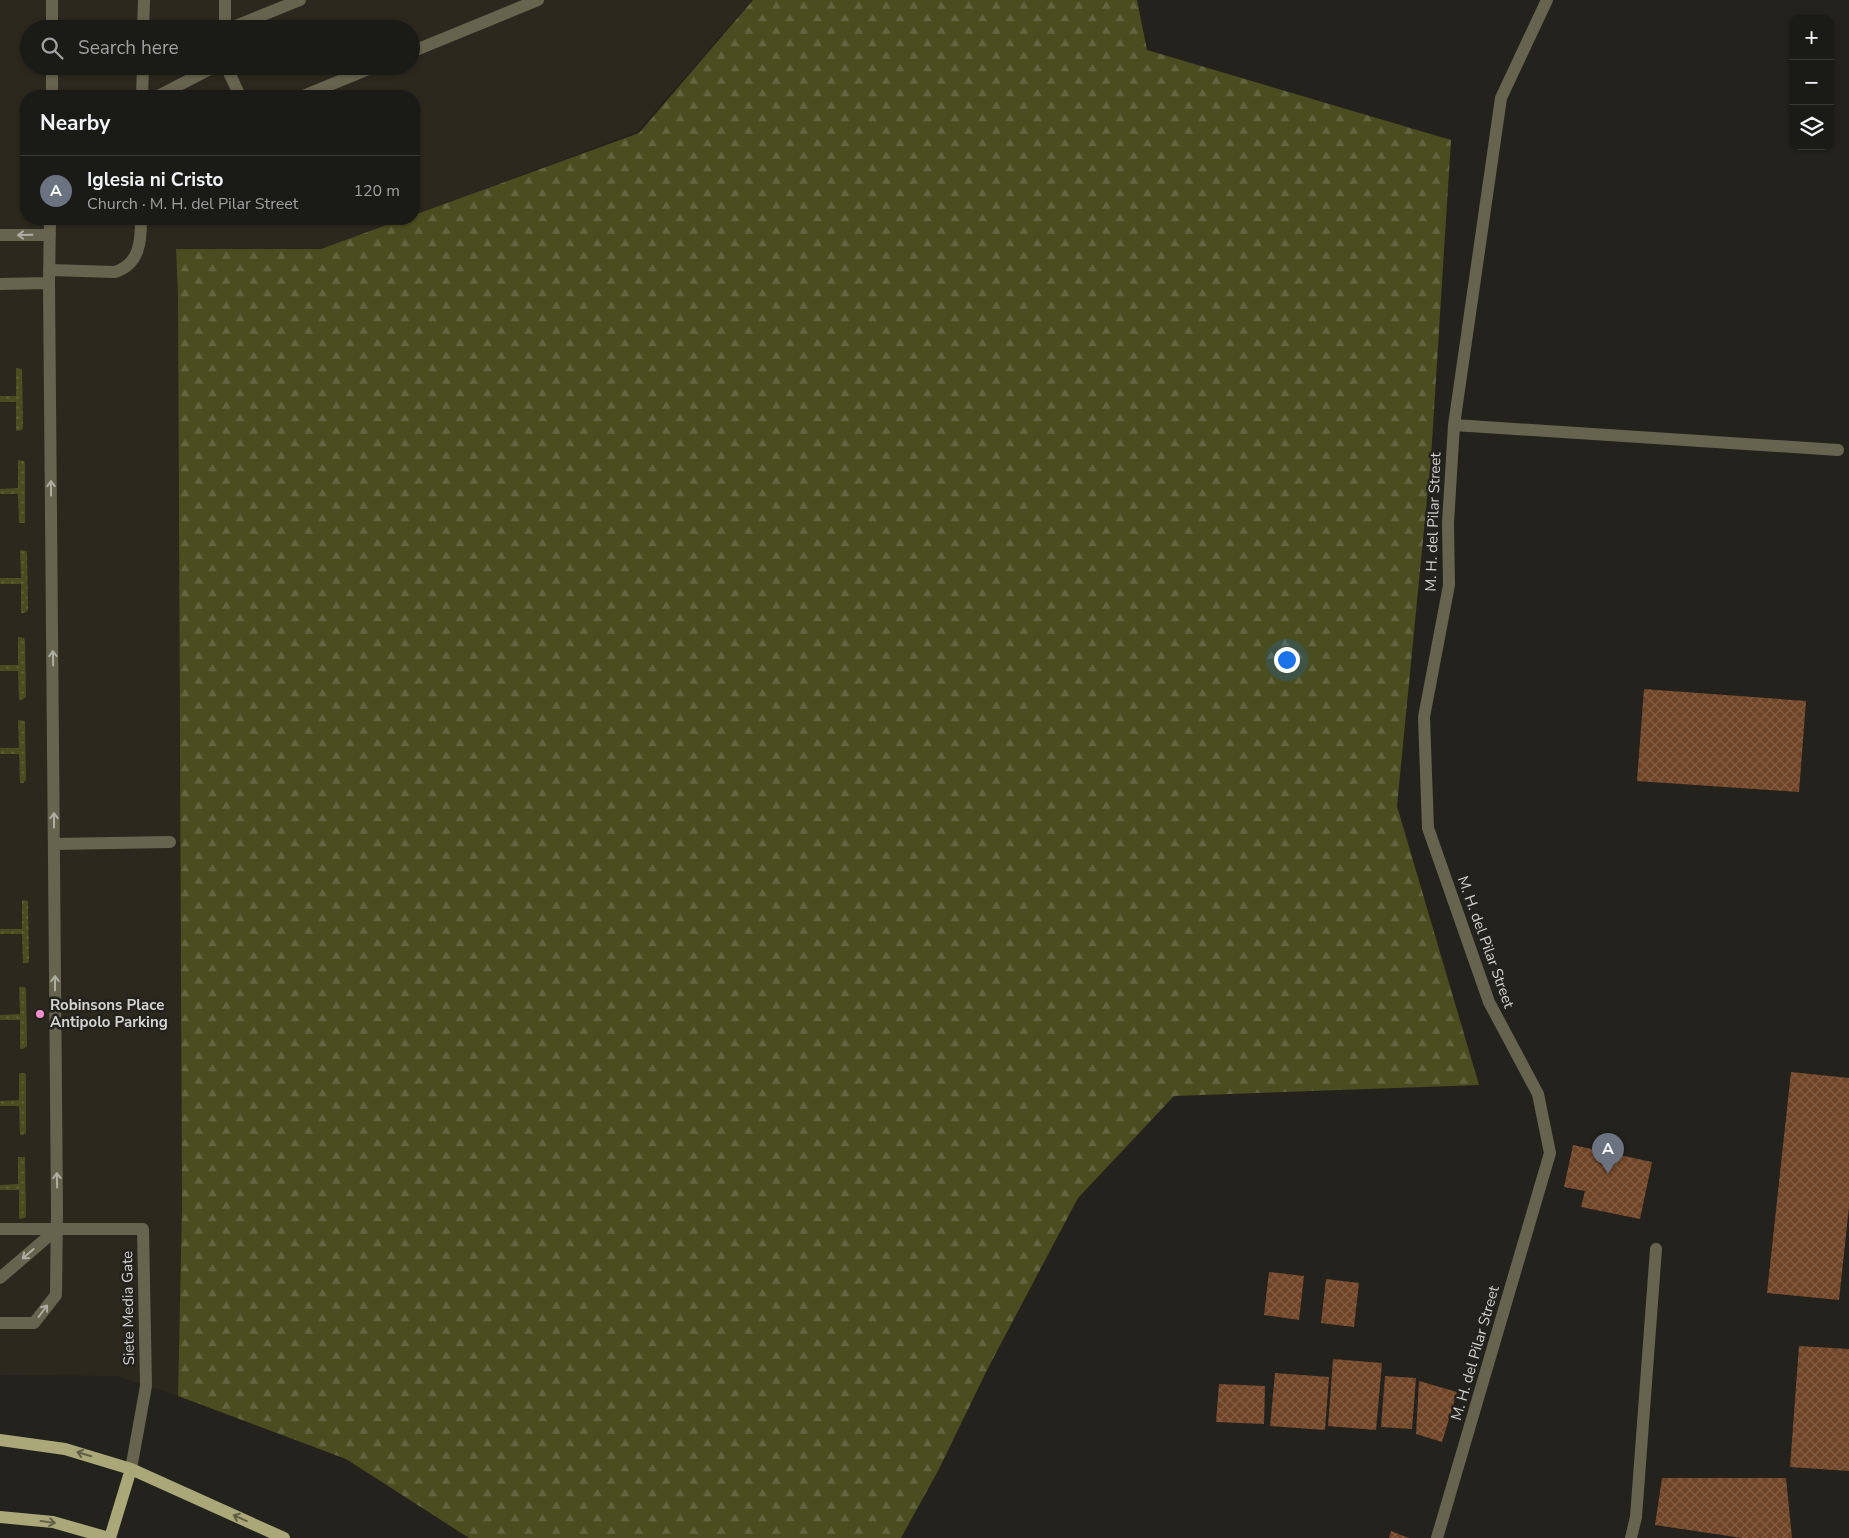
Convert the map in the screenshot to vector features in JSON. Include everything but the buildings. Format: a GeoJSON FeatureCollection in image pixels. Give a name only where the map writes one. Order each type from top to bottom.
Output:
{"type":"FeatureCollection","features":[{"type":"Feature","properties":{"kind":"main road"},"geometry":{"type":"LineString","coordinates":[[0,1440],[65,1449],[131,1469],[284,1538]]}},
{"type":"Feature","properties":{"kind":"main road"},"geometry":{"type":"LineString","coordinates":[[0,1517],[53,1522],[110,1538],[131,1469]]}},
{"type":"Feature","properties":{"kind":"street"},"geometry":{"type":"LineString","coordinates":[[52,0],[52,20]]}},
{"type":"Feature","properties":{"kind":"street"},"geometry":{"type":"LineString","coordinates":[[143,20],[144,0]]}},
{"type":"Feature","properties":{"kind":"street"},"geometry":{"type":"LineString","coordinates":[[225,0],[226,20]]}},
{"type":"Feature","properties":{"kind":"street"},"geometry":{"type":"LineString","coordinates":[[249,20],[300,0]]}},
{"type":"Feature","properties":{"kind":"street"},"geometry":{"type":"LineString","coordinates":[[420,48],[535,0]]}},
{"type":"Feature","properties":{"kind":"street","name":"M. H. del Pilar Street"},"geometry":{"type":"LineString","coordinates":[[1437,1538],[1550,1153],[1538,1094],[1489,1002],[1428,828],[1424,717],[1449,585],[1448,523],[1454,424],[1501,98],[1547,0]]}},
{"type":"Feature","properties":{"kind":"street"},"geometry":{"type":"LineString","coordinates":[[52,75],[52,90]]}},
{"type":"Feature","properties":{"kind":"street"},"geometry":{"type":"LineString","coordinates":[[142,90],[143,75]]}},
{"type":"Feature","properties":{"kind":"street"},"geometry":{"type":"LineString","coordinates":[[170,90],[199,75]]}},
{"type":"Feature","properties":{"kind":"street"},"geometry":{"type":"LineString","coordinates":[[230,75],[237,90]]}},
{"type":"Feature","properties":{"kind":"street"},"geometry":{"type":"LineString","coordinates":[[318,90],[354,75]]}},
{"type":"Feature","properties":{"kind":"street"},"geometry":{"type":"LineString","coordinates":[[0,1323],[34,1323],[56,1295],[50,225]]}},
{"type":"Feature","properties":{"kind":"street"},"geometry":{"type":"LineString","coordinates":[[0,284],[49,277],[115,272],[130,264],[137,253],[141,239],[141,225]]}},
{"type":"Feature","properties":{"kind":"street"},"geometry":{"type":"LineString","coordinates":[[0,235],[50,234]]}},
{"type":"Feature","properties":{"kind":"street"},"geometry":{"type":"LineString","coordinates":[[1454,424],[1838,450]]}},
{"type":"Feature","properties":{"kind":"street"},"geometry":{"type":"LineString","coordinates":[[54,844],[170,842]]}},
{"type":"Feature","properties":{"kind":"street"},"geometry":{"type":"LineString","coordinates":[[0,1229],[57,1229]]}},
{"type":"Feature","properties":{"kind":"street"},"geometry":{"type":"LineString","coordinates":[[0,1278],[57,1229]]}},
{"type":"Feature","properties":{"kind":"street","name":"Siete Media Gate"},"geometry":{"type":"LineString","coordinates":[[57,1229],[144,1229],[146,1386],[131,1469]]}},
{"type":"Feature","properties":{"kind":"street"},"geometry":{"type":"LineString","coordinates":[[1630,1538],[1636,1517],[1656,1249]]}},
{"type":"Feature","properties":{"kind":"shaded area"},"geometry":{"type":"Polygon","coordinates":[[[0,0],[752,0],[637,132],[420,213],[420,90],[20,90],[20,225],[387,225],[321,249],[176,249],[178,296],[182,1207],[178,1396],[117,1376],[0,1375],[0,0]]]}},
{"type":"Feature","properties":{"kind":"green space"},"geometry":{"type":"Polygon","coordinates":[[[753,0],[1137,0],[1147,50],[1451,140],[1431,458],[1397,806],[1479,1085],[1174,1096],[1078,1198],[988,1368],[939,1469],[901,1538],[469,1538],[346,1459],[178,1396],[182,1207],[178,296],[176,249],[321,249],[387,225],[420,225],[420,213],[639,133],[753,0]]]}},
{"type":"Feature","properties":{"kind":"green space"},"geometry":{"type":"Polygon","coordinates":[[[16,368],[22,369],[23,428],[16,431],[16,402],[0,402],[0,396],[16,396],[16,368]]]}},
{"type":"Feature","properties":{"kind":"green space"},"geometry":{"type":"Polygon","coordinates":[[[18,460],[24,461],[25,464],[25,523],[19,523],[18,494],[0,494],[0,489],[18,488],[18,460]]]}},
{"type":"Feature","properties":{"kind":"green space"},"geometry":{"type":"Polygon","coordinates":[[[20,550],[27,553],[28,610],[25,613],[21,613],[21,584],[0,584],[0,578],[21,578],[20,550]]]}},
{"type":"Feature","properties":{"kind":"green space"},"geometry":{"type":"Polygon","coordinates":[[[18,637],[24,638],[25,641],[26,697],[22,700],[19,700],[18,671],[0,671],[0,665],[18,665],[18,637]]]}},
{"type":"Feature","properties":{"kind":"green space"},"geometry":{"type":"Polygon","coordinates":[[[18,720],[25,721],[26,780],[23,783],[20,783],[19,754],[0,754],[0,748],[19,748],[18,720]]]}},
{"type":"Feature","properties":{"kind":"green space"},"geometry":{"type":"Polygon","coordinates":[[[22,900],[28,901],[28,963],[23,963],[22,934],[0,934],[0,929],[22,929],[22,900]]]}},
{"type":"Feature","properties":{"kind":"green space"},"geometry":{"type":"Polygon","coordinates":[[[19,987],[25,987],[26,990],[27,1046],[23,1049],[20,1049],[20,1020],[0,1020],[0,1015],[20,1014],[19,987]]]}},
{"type":"Feature","properties":{"kind":"green space"},"geometry":{"type":"Polygon","coordinates":[[[19,1073],[25,1073],[26,1076],[26,1133],[23,1135],[20,1135],[19,1106],[0,1106],[0,1101],[19,1100],[19,1073]]]}},
{"type":"Feature","properties":{"kind":"green space"},"geometry":{"type":"Polygon","coordinates":[[[18,1157],[25,1157],[26,1216],[19,1219],[19,1190],[0,1190],[0,1185],[18,1184],[18,1157]]]}},
{"type":"Feature","properties":{"kind":"place","name":"Robinsons Place Antipolo Parking"},"geometry":{"type":"Point","coordinates":[40,1014]}},
{"type":"Feature","properties":{"kind":"place","name":"Iglesia ni Cristo"},"geometry":{"type":"Point","coordinates":[1608,1174]}}]}
